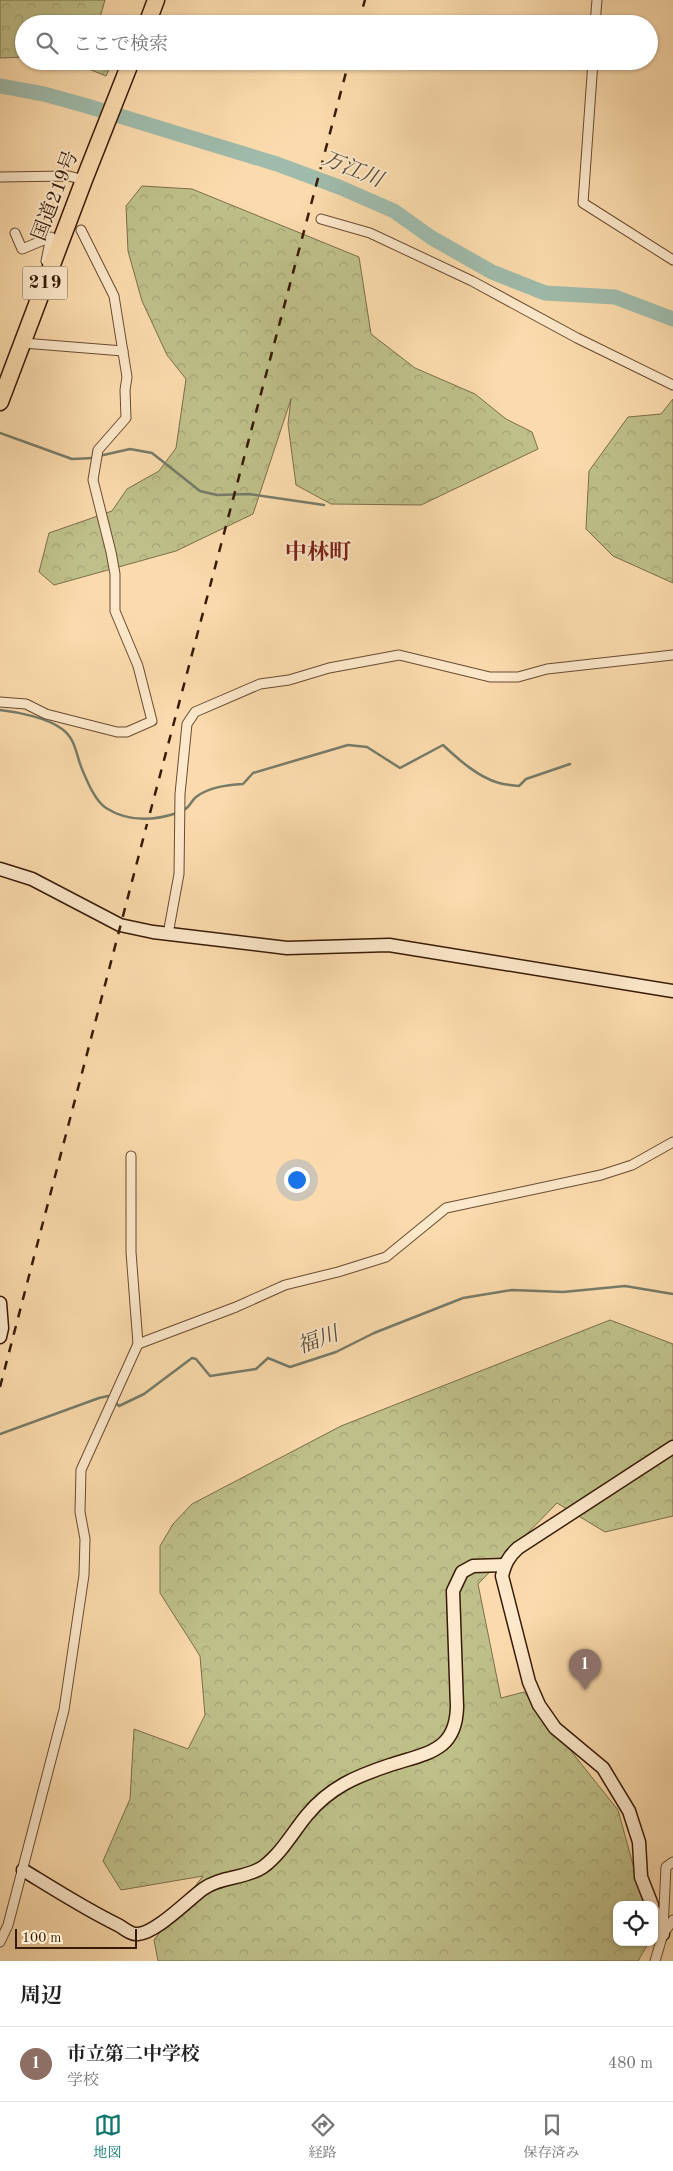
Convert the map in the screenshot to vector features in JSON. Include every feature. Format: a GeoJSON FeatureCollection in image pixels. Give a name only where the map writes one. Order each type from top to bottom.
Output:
{"type":"FeatureCollection","features":[{"type":"Feature","properties":{"kind":"highway"},"geometry":{"type":"LineString","coordinates":[[150,15],[156,0]]}},
{"type":"Feature","properties":{"kind":"highway","name":"国道219号"},"geometry":{"type":"LineString","coordinates":[[0,402],[84,180],[128,70]]}},
{"type":"Feature","properties":{"kind":"street"},"geometry":{"type":"LineString","coordinates":[[596,15],[597,0]]}},
{"type":"Feature","properties":{"kind":"street"},"geometry":{"type":"LineString","coordinates":[[592,70],[583,203],[673,260]]}},
{"type":"Feature","properties":{"kind":"street"},"geometry":{"type":"LineString","coordinates":[[0,177],[69,176],[84,180]]}},
{"type":"Feature","properties":{"kind":"street"},"geometry":{"type":"LineString","coordinates":[[321,219],[370,233],[472,281],[577,338],[673,385]]}},
{"type":"Feature","properties":{"kind":"street"},"geometry":{"type":"LineString","coordinates":[[0,702],[26,704],[46,714],[118,732],[127,732],[152,721],[138,666],[115,611],[115,574],[93,480],[98,450],[126,418],[126,377],[123,351],[114,296],[81,230]]}},
{"type":"Feature","properties":{"kind":"street"},"geometry":{"type":"LineString","coordinates":[[15,234],[22,249],[51,237],[46,261],[53,264]]}},
{"type":"Feature","properties":{"kind":"street"},"geometry":{"type":"LineString","coordinates":[[23,343],[123,351]]}},
{"type":"Feature","properties":{"kind":"street"},"geometry":{"type":"LineString","coordinates":[[168,934],[179,874],[180,794],[187,724],[195,712],[260,684],[289,680],[329,668],[399,655],[490,677],[518,677],[547,669],[673,655]]}},
{"type":"Feature","properties":{"kind":"street"},"geometry":{"type":"LineString","coordinates":[[0,869],[32,879],[120,925],[168,934],[287,948],[389,946],[673,991]]}},
{"type":"Feature","properties":{"kind":"street"},"geometry":{"type":"LineString","coordinates":[[138,1344],[236,1308],[285,1285],[338,1272],[386,1257],[446,1208],[601,1175],[632,1165],[673,1142]]}},
{"type":"Feature","properties":{"kind":"street"},"geometry":{"type":"LineString","coordinates":[[0,1942],[8,1925],[64,1710],[84,1575],[85,1539],[80,1512],[81,1470],[138,1344],[131,1252],[131,1156]]}},
{"type":"Feature","properties":{"kind":"street"},"geometry":{"type":"LineString","coordinates":[[0,1303],[2,1328],[0,1337]]}},
{"type":"Feature","properties":{"kind":"street"},"geometry":{"type":"LineString","coordinates":[[650,1901],[641,1877],[639,1842],[630,1811],[603,1768],[555,1728],[539,1705],[532,1689],[502,1576],[509,1556],[518,1548],[673,1447]]}},
{"type":"Feature","properties":{"kind":"street"},"geometry":{"type":"LineString","coordinates":[[23,1870],[96,1915],[135,1935],[144,1934],[212,1884],[261,1868],[274,1856],[316,1804],[341,1784],[360,1775],[427,1753],[446,1742],[451,1736],[457,1719],[453,1590],[462,1572],[473,1566],[505,1565]]}},
{"type":"Feature","properties":{"kind":"street"},"geometry":{"type":"LineString","coordinates":[[655,1961],[663,1934],[666,1867],[673,1862]]}},
{"type":"Feature","properties":{"kind":"street"},"geometry":{"type":"LineString","coordinates":[[663,1934],[673,1920]]}},
{"type":"Feature","properties":{"kind":"street"},"geometry":{"type":"LineString","coordinates":[[658,1921],[663,1934]]}},
{"type":"Feature","properties":{"kind":"green space"},"geometry":{"type":"Polygon","coordinates":[[[0,0],[105,0],[101,15],[15,15],[15,57],[0,58],[0,0]]]}},
{"type":"Feature","properties":{"kind":"green space"},"geometry":{"type":"Polygon","coordinates":[[[91,70],[109,70],[106,76],[91,70]]]}},
{"type":"Feature","properties":{"kind":"green space"},"geometry":{"type":"Polygon","coordinates":[[[142,186],[192,189],[359,257],[371,334],[415,368],[475,394],[506,419],[532,432],[538,449],[421,505],[331,504],[296,485],[288,424],[291,399],[253,514],[176,551],[54,585],[39,572],[49,533],[112,511],[127,489],[159,471],[176,448],[186,379],[167,355],[142,301],[128,251],[126,206],[142,186]]]}},
{"type":"Feature","properties":{"kind":"green space"},"geometry":{"type":"Polygon","coordinates":[[[673,399],[673,583],[613,556],[586,529],[589,471],[628,417],[661,414],[673,399]]]}},
{"type":"Feature","properties":{"kind":"green space"},"geometry":{"type":"Polygon","coordinates":[[[610,1320],[673,1344],[673,1516],[605,1532],[557,1503],[478,1584],[501,1698],[524,1692],[618,1810],[643,1901],[613,1901],[613,1946],[647,1946],[638,1961],[158,1961],[154,1940],[203,1876],[121,1890],[103,1861],[130,1799],[134,1729],[188,1749],[205,1715],[200,1656],[160,1593],[160,1546],[173,1524],[192,1504],[341,1426],[610,1320]]]}},
{"type":"Feature","properties":{"kind":"waterway","name":"万江川"},"geometry":{"type":"LineString","coordinates":[[0,86],[44,94],[87,106],[277,164],[339,187],[394,211],[432,238],[492,272],[545,293],[615,297],[673,319]]}},
{"type":"Feature","properties":{"kind":"waterway"},"geometry":{"type":"LineString","coordinates":[[0,433],[72,459],[93,458]]}},
{"type":"Feature","properties":{"kind":"waterway"},"geometry":{"type":"LineString","coordinates":[[99,456],[130,449],[152,453],[200,491],[217,495],[249,494],[324,505]]}},
{"type":"Feature","properties":{"kind":"waterway"},"geometry":{"type":"LineString","coordinates":[[0,710],[41,719],[56,725],[67,733],[73,742],[82,769],[98,801],[114,813],[141,819],[159,818],[177,813]]}},
{"type":"Feature","properties":{"kind":"waterway"},"geometry":{"type":"LineString","coordinates":[[182,811],[196,797],[212,789],[243,784],[253,773],[348,745],[367,747],[400,768],[443,745],[462,762],[484,777],[501,784],[519,786],[526,779],[570,764]]}},
{"type":"Feature","properties":{"kind":"waterway","name":"福川"},"geometry":{"type":"LineString","coordinates":[[115,1402],[119,1406],[144,1394],[192,1358],[196,1359],[210,1376],[256,1369],[268,1358],[290,1367],[336,1352],[374,1333],[463,1298],[512,1290],[563,1292],[625,1286],[673,1294]]}},
{"type":"Feature","properties":{"kind":"waterway","name":"福川"},"geometry":{"type":"LineString","coordinates":[[0,1434],[99,1398],[108,1396],[111,1398]]}},
{"type":"Feature","properties":{"kind":"railway"},"geometry":{"type":"LineString","coordinates":[[361,15],[365,0]]}},
{"type":"Feature","properties":{"kind":"railway"},"geometry":{"type":"LineString","coordinates":[[150,813],[347,70]]}},
{"type":"Feature","properties":{"kind":"railway"},"geometry":{"type":"LineString","coordinates":[[0,1387],[147,824]]}},
{"type":"Feature","properties":{"kind":"place","name":"市立第二中学校"},"geometry":{"type":"Point","coordinates":[585,1690]}},
{"type":"Feature","properties":{"kind":"district","name":"中林町"},"geometry":{"type":"Point","coordinates":[318,553]}}]}
